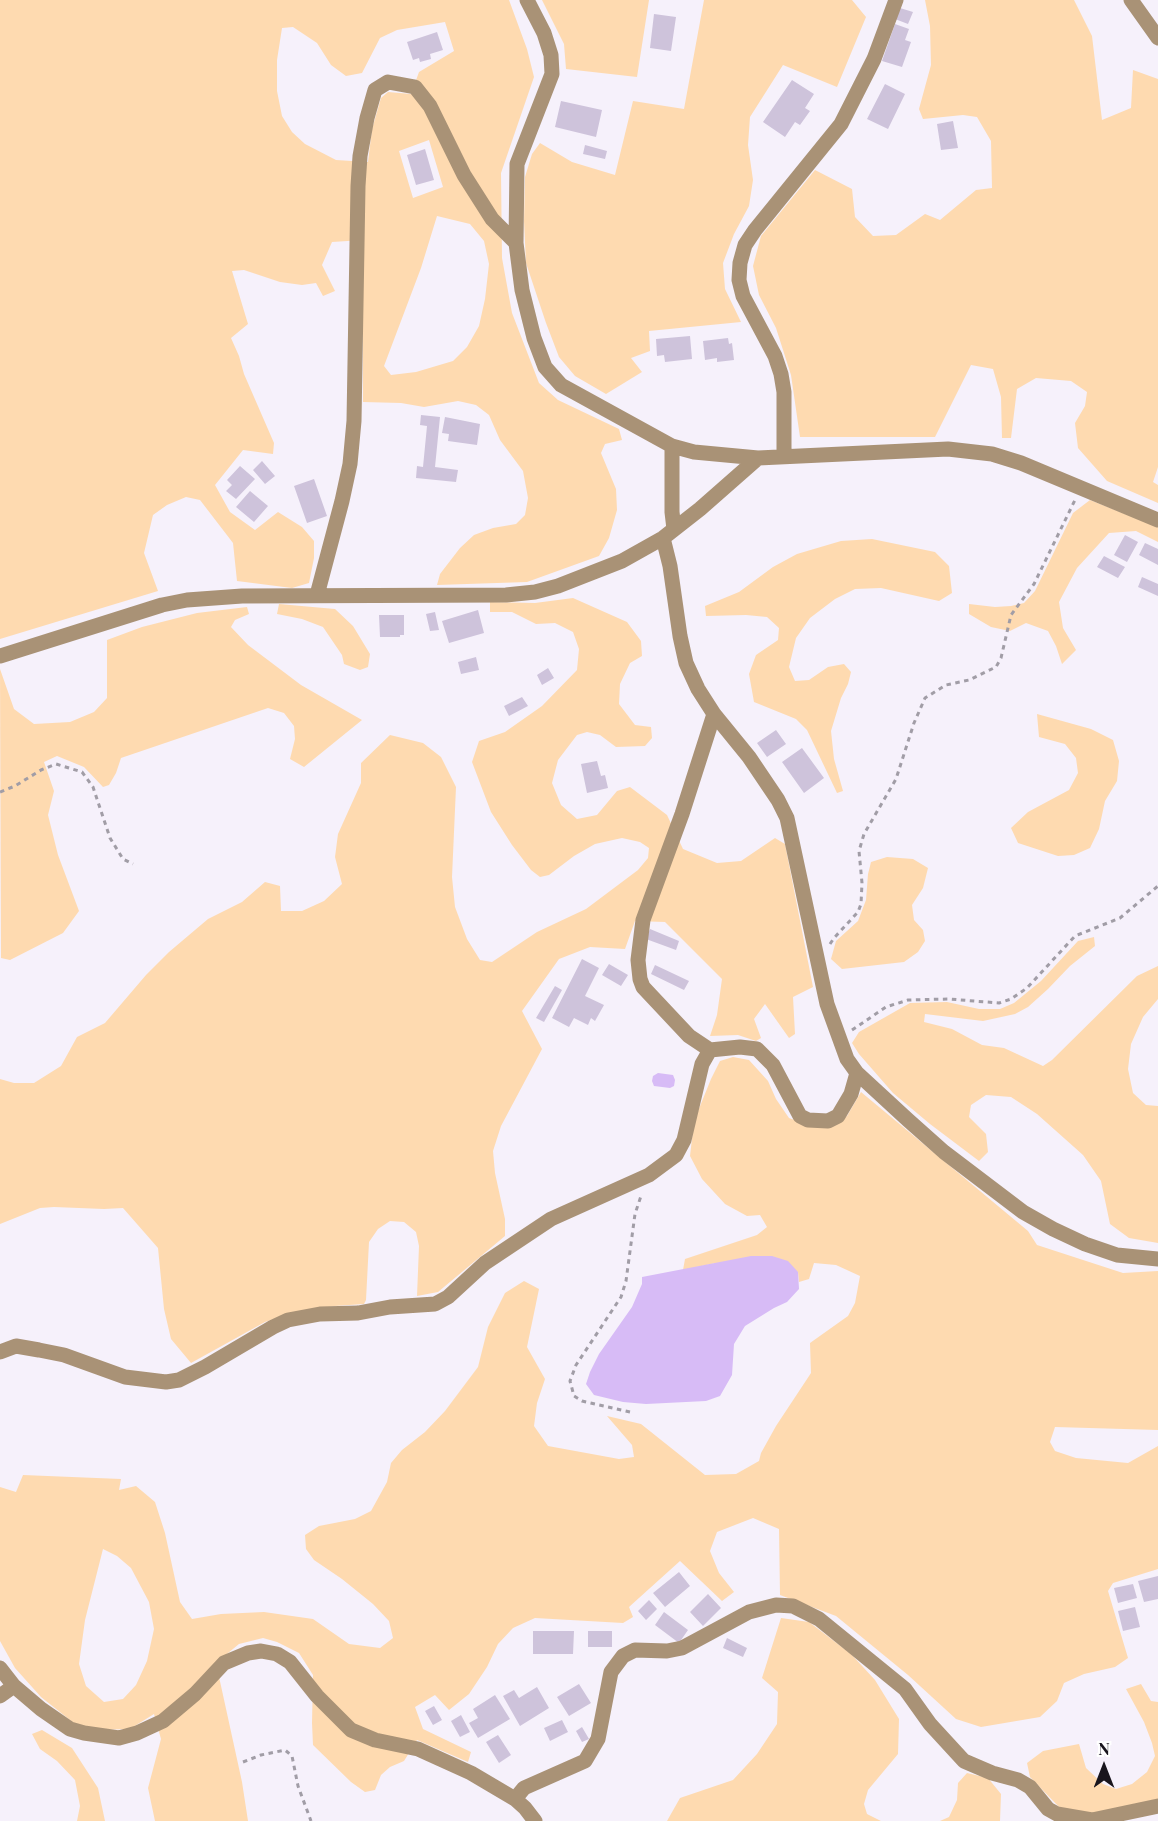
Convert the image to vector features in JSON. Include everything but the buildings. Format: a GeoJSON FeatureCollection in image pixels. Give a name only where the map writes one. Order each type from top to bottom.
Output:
{"type":"FeatureCollection","features":[{"type":"Feature","properties":{"kind":"street"},"geometry":{"type":"LineString","coordinates":[[527,0],[544,33],[551,55],[552,74],[517,164],[516,243],[522,290],[534,338],[545,368],[561,386],[672,447],[718,456],[758,458],[948,449],[992,454],[1021,463],[1158,520]]}},
{"type":"Feature","properties":{"kind":"street"},"geometry":{"type":"LineString","coordinates":[[784,456],[784,392],[781,374],[775,356],[742,296],[739,280],[740,263],[745,245],[755,230],[841,124],[874,59],[896,0]]}},
{"type":"Feature","properties":{"kind":"street"},"geometry":{"type":"LineString","coordinates":[[1131,0],[1158,38]]}},
{"type":"Feature","properties":{"kind":"street"},"geometry":{"type":"LineString","coordinates":[[317,595],[350,464],[354,421],[358,186],[364,137],[375,90],[388,82],[415,87],[430,106],[464,175],[492,219],[516,243]]}},
{"type":"Feature","properties":{"kind":"street"},"geometry":{"type":"LineString","coordinates":[[672,447],[670,566],[686,663],[698,689],[714,714],[749,757],[778,800],[787,818],[827,1004],[847,1059],[857,1073],[944,1152],[1023,1212],[1053,1229],[1096,1248],[1117,1255],[1158,1259]]}},
{"type":"Feature","properties":{"kind":"street"},"geometry":{"type":"LineString","coordinates":[[0,656],[162,605],[214,597],[506,595],[535,592],[558,586],[599,572],[669,533],[758,458]]}},
{"type":"Feature","properties":{"kind":"street"},"geometry":{"type":"LineString","coordinates":[[714,714],[682,814],[644,920],[638,960],[640,980],[643,987],[689,1036],[710,1050],[740,1047],[757,1049],[773,1065],[800,1116],[808,1120],[828,1121],[837,1116],[851,1094],[857,1073]]}},
{"type":"Feature","properties":{"kind":"street"},"geometry":{"type":"LineString","coordinates":[[0,1352],[16,1346],[64,1355],[125,1377],[166,1382],[179,1380],[205,1367],[288,1320],[320,1314],[435,1304],[448,1297],[485,1263],[551,1219],[649,1175],[676,1155],[684,1140],[702,1064],[710,1050]]}},
{"type":"Feature","properties":{"kind":"street"},"geometry":{"type":"LineString","coordinates":[[515,1799],[524,1788],[585,1761],[598,1739],[611,1672],[623,1656],[635,1650],[667,1651],[682,1648],[749,1612],[776,1605],[794,1606],[819,1619],[905,1689],[930,1724],[964,1761],[992,1773],[1018,1780],[1029,1788],[1048,1809],[1057,1814],[1092,1820],[1158,1806]]}},
{"type":"Feature","properties":{"kind":"street"},"geometry":{"type":"LineString","coordinates":[[0,1668],[14,1686],[70,1729],[119,1738],[137,1733],[163,1721],[195,1694],[224,1663],[248,1653],[261,1651],[277,1654],[290,1662],[317,1696],[351,1730],[375,1740],[418,1749],[471,1773],[515,1799],[535,1821]]}},
{"type":"Feature","properties":{"kind":"street"},"geometry":{"type":"LineString","coordinates":[[0,1696],[14,1686]]}},
{"type":"Feature","properties":{"kind":"path"},"geometry":{"type":"LineString","coordinates":[[819,964],[834,938],[858,912],[861,904],[862,883],[859,851],[864,834],[896,779],[914,723],[925,698],[946,686],[969,680],[996,667],[1011,615],[1034,584],[1080,488]]}},
{"type":"Feature","properties":{"kind":"path"},"geometry":{"type":"LineString","coordinates":[[0,792],[56,764],[82,772],[93,787],[110,838],[123,859],[134,864]]}},
{"type":"Feature","properties":{"kind":"path"},"geometry":{"type":"LineString","coordinates":[[838,1039],[886,1007],[908,1000],[949,999],[999,1003],[1011,999],[1027,988],[1075,936],[1120,918],[1158,886]]}},
{"type":"Feature","properties":{"kind":"path"},"geometry":{"type":"LineString","coordinates":[[630,1412],[582,1401],[574,1396],[570,1381],[576,1365],[621,1297],[626,1281],[635,1214],[649,1175]]}},
{"type":"Feature","properties":{"kind":"path"},"geometry":{"type":"LineString","coordinates":[[243,1762],[285,1750],[292,1756],[298,1786],[311,1821]]}},
{"type":"Feature","properties":{"kind":"shaded area"},"geometry":{"type":"Polygon","coordinates":[[[0,0],[509,0],[527,49],[534,77],[501,173],[502,258],[512,313],[539,383],[558,400],[619,429],[622,440],[605,444],[601,453],[616,489],[617,510],[609,538],[599,556],[527,582],[437,585],[440,574],[460,548],[474,535],[493,528],[516,524],[525,515],[528,498],[523,471],[500,440],[489,415],[476,405],[458,401],[424,407],[401,403],[363,402],[363,240],[332,242],[322,265],[335,291],[323,296],[316,283],[302,285],[280,282],[244,270],[232,271],[248,324],[231,338],[274,443],[273,454],[243,450],[215,485],[230,512],[255,530],[278,512],[302,527],[314,541],[314,558],[309,583],[292,588],[237,581],[233,543],[200,500],[186,497],[167,505],[153,515],[144,553],[158,591],[0,639],[0,0]],[[445,22],[397,30],[380,38],[362,73],[346,76],[331,65],[317,43],[293,27],[282,28],[277,60],[277,91],[282,116],[292,132],[305,144],[336,160],[368,162],[372,129],[381,98],[388,92],[411,94],[419,72],[454,51],[445,22]],[[429,140],[399,151],[413,198],[443,187],[429,140]],[[437,216],[421,268],[384,366],[391,375],[416,372],[453,361],[467,347],[479,326],[489,264],[484,241],[470,224],[437,216]]]}},
{"type":"Feature","properties":{"kind":"shaded area"},"geometry":{"type":"Polygon","coordinates":[[[542,0],[649,0],[637,77],[566,69],[564,44],[542,0]]]}},
{"type":"Feature","properties":{"kind":"shaded area"},"geometry":{"type":"Polygon","coordinates":[[[704,0],[852,0],[866,17],[837,87],[783,65],[750,117],[748,145],[753,180],[749,206],[734,234],[723,263],[725,289],[741,322],[649,331],[650,351],[631,358],[642,372],[606,394],[575,376],[559,357],[546,323],[526,263],[525,177],[532,154],[540,143],[572,162],[615,175],[633,101],[684,109],[704,0]]]}},
{"type":"Feature","properties":{"kind":"shaded area"},"geometry":{"type":"Polygon","coordinates":[[[925,0],[1074,0],[1092,36],[1102,120],[1131,108],[1133,70],[1158,79],[1158,467],[1153,482],[1158,485],[1158,503],[1107,481],[1078,448],[1075,423],[1085,406],[1087,392],[1071,381],[1036,378],[1017,389],[1011,438],[1002,438],[1001,397],[993,369],[971,365],[935,437],[800,437],[791,375],[776,328],[759,295],[753,266],[761,236],[815,170],[852,189],[855,217],[873,236],[896,235],[925,214],[940,220],[976,190],[992,188],[991,141],[977,117],[963,115],[923,119],[919,109],[931,65],[930,26],[925,0]]]}},
{"type":"Feature","properties":{"kind":"shaded area"},"geometry":{"type":"Polygon","coordinates":[[[1090,500],[1158,527],[1158,542],[1136,531],[1109,533],[1077,568],[1059,602],[1063,628],[1076,650],[1062,664],[1048,631],[1026,623],[1010,631],[991,627],[969,614],[969,604],[995,607],[1024,603],[1035,591],[1073,513],[1090,500]]]}},
{"type":"Feature","properties":{"kind":"shaded area"},"geometry":{"type":"Polygon","coordinates":[[[872,539],[935,552],[949,566],[952,593],[939,601],[881,588],[855,589],[835,599],[810,618],[796,638],[789,667],[795,681],[809,680],[828,667],[844,664],[851,672],[831,731],[834,759],[843,791],[837,793],[807,730],[796,719],[754,702],[749,674],[756,655],[778,640],[779,628],[767,617],[706,616],[705,606],[739,592],[773,567],[797,554],[841,541],[872,539]]]}},
{"type":"Feature","properties":{"kind":"shaded area"},"geometry":{"type":"Polygon","coordinates":[[[573,598],[627,622],[641,641],[642,656],[630,663],[620,684],[619,704],[635,725],[651,727],[652,738],[645,746],[616,747],[600,735],[587,732],[577,735],[558,760],[552,783],[561,805],[577,819],[597,815],[617,791],[630,787],[667,815],[683,849],[717,863],[741,861],[775,838],[785,844],[813,987],[793,997],[795,1034],[789,1038],[765,1004],[754,1019],[761,1038],[756,1041],[738,1035],[710,1036],[717,1015],[722,979],[665,922],[635,921],[625,949],[590,947],[559,959],[522,1011],[542,1049],[501,1126],[493,1151],[495,1173],[505,1219],[505,1236],[438,1292],[417,1296],[419,1246],[416,1232],[404,1222],[390,1221],[378,1229],[369,1242],[364,1304],[335,1306],[289,1314],[265,1322],[191,1363],[171,1339],[164,1309],[158,1248],[123,1208],[40,1208],[0,1224],[0,1079],[14,1083],[34,1083],[61,1066],[77,1037],[105,1023],[169,952],[208,919],[242,902],[265,882],[280,886],[281,911],[302,911],[324,901],[342,884],[335,857],[338,834],[361,783],[361,763],[390,735],[423,743],[441,757],[456,787],[452,877],[455,907],[467,939],[480,960],[492,962],[537,932],[586,909],[638,870],[648,858],[649,848],[640,842],[622,838],[595,844],[549,875],[540,877],[531,870],[512,845],[491,812],[472,762],[479,741],[505,732],[542,706],[577,670],[579,649],[573,632],[555,623],[536,624],[512,612],[490,612],[490,602],[535,603],[573,598]]]}},
{"type":"Feature","properties":{"kind":"shaded area"},"geometry":{"type":"Polygon","coordinates":[[[279,604],[335,609],[353,626],[370,654],[368,667],[360,670],[344,664],[342,655],[323,627],[302,619],[277,614],[279,604]]]}},
{"type":"Feature","properties":{"kind":"shaded area"},"geometry":{"type":"Polygon","coordinates":[[[247,607],[249,614],[235,620],[231,627],[248,645],[301,685],[362,720],[304,767],[290,759],[295,739],[294,726],[284,713],[268,708],[121,758],[109,785],[103,787],[84,767],[57,756],[44,762],[54,791],[48,815],[58,855],[79,911],[63,933],[10,960],[1,958],[0,669],[14,709],[34,724],[70,722],[94,712],[107,698],[107,640],[142,627],[197,613],[247,607]]]}},
{"type":"Feature","properties":{"kind":"shaded area"},"geometry":{"type":"Polygon","coordinates":[[[1037,714],[1091,729],[1113,740],[1119,761],[1117,781],[1105,801],[1099,829],[1090,848],[1074,855],[1058,856],[1018,843],[1011,828],[1028,812],[1069,790],[1078,773],[1076,758],[1065,744],[1039,737],[1037,714]]]}},
{"type":"Feature","properties":{"kind":"shaded area"},"geometry":{"type":"Polygon","coordinates":[[[887,857],[913,859],[928,868],[923,888],[912,905],[914,920],[923,930],[925,941],[918,952],[904,962],[842,969],[831,959],[836,941],[858,921],[866,900],[871,862],[887,857]]]}},
{"type":"Feature","properties":{"kind":"shaded area"},"geometry":{"type":"Polygon","coordinates":[[[1094,937],[1095,946],[1070,966],[1028,1007],[1015,1014],[983,1021],[925,1014],[924,1022],[952,1029],[982,1045],[1004,1048],[1043,1066],[1052,1060],[1137,976],[1158,966],[1158,999],[1143,1017],[1131,1044],[1128,1069],[1133,1093],[1146,1105],[1158,1106],[1158,1243],[1129,1238],[1110,1224],[1101,1181],[1083,1155],[1037,1114],[1011,1097],[986,1095],[971,1105],[969,1117],[986,1134],[988,1152],[979,1161],[893,1093],[852,1043],[859,1032],[910,1003],[947,1002],[979,1009],[1000,1009],[1014,1003],[1041,981],[1078,941],[1094,937]]]}},
{"type":"Feature","properties":{"kind":"shaded area"},"geometry":{"type":"Polygon","coordinates":[[[733,1057],[749,1060],[768,1081],[776,1099],[789,1118],[808,1125],[833,1124],[847,1116],[861,1092],[1028,1231],[1037,1245],[1123,1273],[1158,1271],[1158,1430],[1055,1427],[1050,1442],[1055,1451],[1076,1458],[1128,1463],[1158,1446],[1158,1569],[1113,1583],[1108,1591],[1128,1658],[1115,1667],[1084,1674],[1064,1683],[1057,1701],[1040,1717],[981,1727],[956,1719],[908,1675],[836,1616],[780,1595],[779,1529],[753,1518],[717,1532],[710,1551],[719,1573],[734,1592],[722,1601],[680,1561],[629,1607],[633,1617],[623,1623],[535,1618],[513,1628],[498,1644],[487,1667],[469,1694],[449,1710],[435,1695],[415,1707],[423,1729],[471,1752],[468,1762],[417,1740],[404,1761],[390,1767],[381,1775],[375,1790],[365,1792],[351,1782],[313,1745],[313,1675],[299,1653],[263,1638],[239,1644],[216,1663],[242,1782],[248,1821],[155,1821],[148,1788],[161,1739],[154,1714],[130,1729],[94,1730],[75,1724],[41,1697],[15,1668],[0,1641],[0,1487],[16,1492],[23,1475],[121,1479],[119,1490],[136,1486],[155,1502],[165,1533],[180,1602],[192,1619],[221,1614],[264,1612],[313,1619],[349,1644],[380,1648],[393,1638],[389,1621],[373,1604],[314,1560],[306,1549],[305,1535],[319,1526],[355,1519],[371,1511],[387,1482],[391,1463],[445,1411],[478,1367],[488,1327],[505,1293],[524,1281],[539,1289],[527,1347],[545,1379],[537,1403],[534,1426],[548,1446],[619,1459],[634,1457],[632,1445],[607,1416],[641,1424],[705,1475],[736,1474],[759,1461],[776,1426],[811,1373],[810,1343],[848,1316],[855,1303],[860,1276],[836,1265],[814,1263],[809,1279],[799,1282],[798,1272],[716,1263],[683,1270],[685,1259],[757,1235],[767,1227],[760,1215],[747,1216],[725,1204],[702,1179],[690,1156],[694,1121],[720,1061],[733,1057]],[[103,1549],[85,1620],[79,1664],[86,1686],[104,1702],[123,1699],[136,1685],[147,1661],[154,1629],[149,1602],[131,1568],[117,1556],[103,1549]]]}},
{"type":"Feature","properties":{"kind":"shaded area"},"geometry":{"type":"Polygon","coordinates":[[[658,1073],[673,1075],[674,1086],[670,1088],[654,1086],[653,1076],[658,1073]]]}},
{"type":"Feature","properties":{"kind":"shaded area"},"geometry":{"type":"Polygon","coordinates":[[[751,1256],[772,1256],[788,1261],[798,1272],[799,1289],[787,1302],[745,1326],[734,1344],[732,1375],[720,1396],[706,1401],[646,1404],[623,1402],[594,1395],[586,1384],[590,1372],[599,1354],[632,1307],[642,1284],[642,1277],[751,1256]]]}},
{"type":"Feature","properties":{"kind":"shaded area"},"geometry":{"type":"Polygon","coordinates":[[[781,1618],[809,1622],[851,1654],[875,1680],[899,1719],[898,1754],[868,1790],[864,1804],[867,1814],[881,1821],[667,1821],[680,1798],[733,1780],[757,1754],[777,1724],[778,1692],[762,1678],[781,1618]]]}},
{"type":"Feature","properties":{"kind":"shaded area"},"geometry":{"type":"Polygon","coordinates":[[[1141,1684],[1151,1701],[1158,1702],[1158,1799],[1093,1814],[1061,1809],[1030,1777],[1027,1763],[1043,1751],[1079,1744],[1086,1768],[1103,1784],[1116,1789],[1132,1784],[1147,1772],[1155,1756],[1144,1722],[1126,1689],[1141,1684]]]}},
{"type":"Feature","properties":{"kind":"shaded area"},"geometry":{"type":"Polygon","coordinates":[[[42,1730],[72,1748],[98,1788],[105,1821],[77,1821],[80,1806],[75,1780],[57,1761],[40,1749],[32,1734],[42,1730]]]}},
{"type":"Feature","properties":{"kind":"shaded area"},"geometry":{"type":"Polygon","coordinates":[[[967,1773],[988,1778],[1001,1794],[1000,1821],[940,1821],[949,1817],[957,1800],[958,1783],[967,1773]]]}}]}
